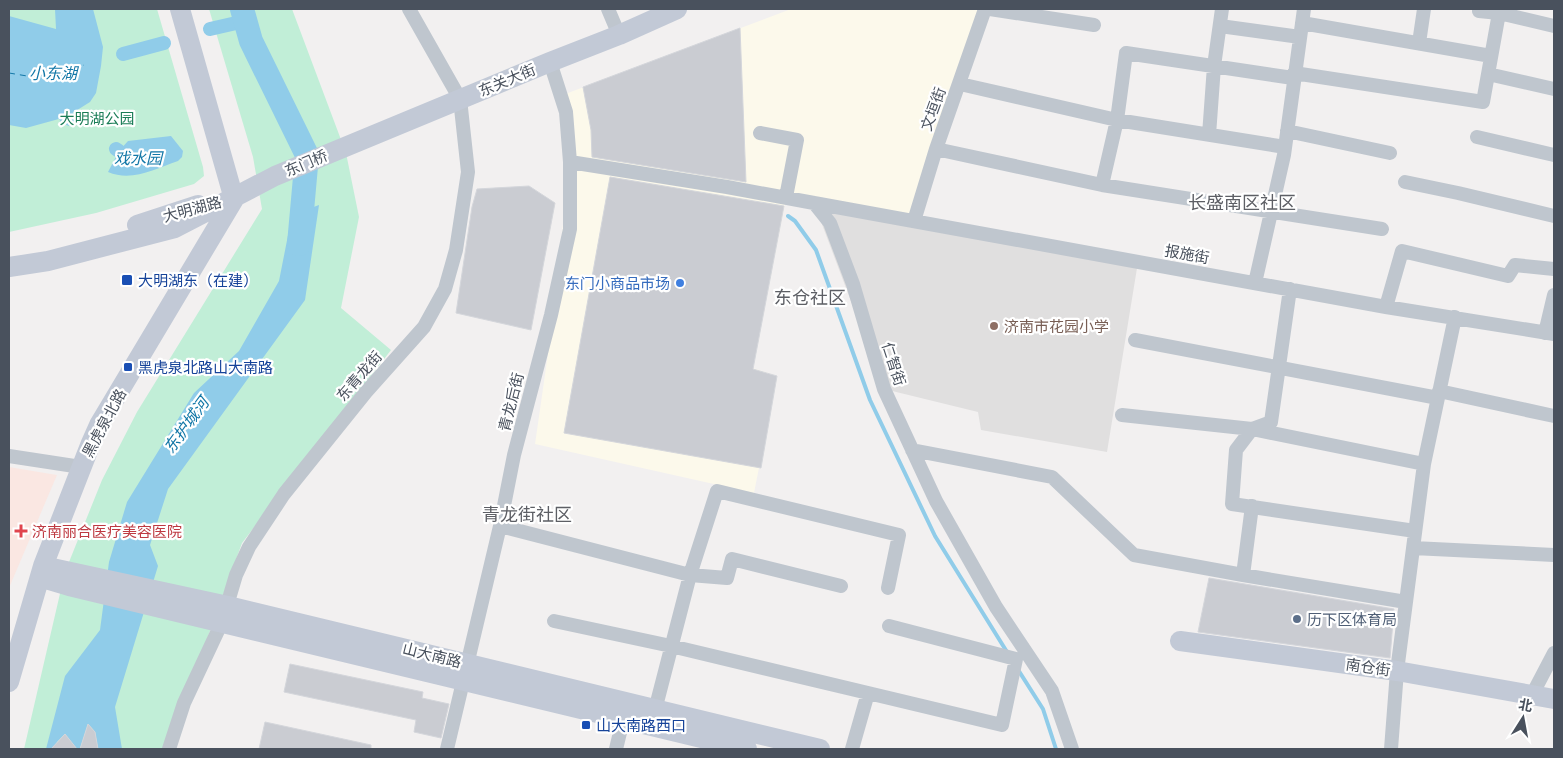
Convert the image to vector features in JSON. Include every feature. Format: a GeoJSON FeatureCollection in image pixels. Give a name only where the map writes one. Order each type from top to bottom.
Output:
{"type":"FeatureCollection","features":[{"type":"Feature","properties":{"kind":"main road","name":"东关大街"},"geometry":{"type":"LineString","coordinates":[[336,150],[619,35],[677,9]]}},
{"type":"Feature","properties":{"kind":"main road"},"geometry":{"type":"LineString","coordinates":[[180,10],[234,199]]}},
{"type":"Feature","properties":{"kind":"main road","name":"东门桥"},"geometry":{"type":"LineString","coordinates":[[234,199],[275,176],[336,150]]}},
{"type":"Feature","properties":{"kind":"main road","name":"大明湖路"},"geometry":{"type":"LineString","coordinates":[[9,256],[77,242],[215,200],[234,199]]}},
{"type":"Feature","properties":{"kind":"main road","name":"大明湖路"},"geometry":{"type":"LineString","coordinates":[[9,266],[48,261],[175,228],[234,199]]}},
{"type":"Feature","properties":{"kind":"main road","name":"黑虎泉北路"},"geometry":{"type":"LineString","coordinates":[[9,682],[41,572],[99,425],[234,199]]}},
{"type":"Feature","properties":{"kind":"main road","name":"山大南路"},"geometry":{"type":"LineString","coordinates":[[41,572],[62,571],[71,579],[222,613],[466,672],[656,710],[820,749]]}},
{"type":"Feature","properties":{"kind":"main road","name":"南仓街"},"geometry":{"type":"LineString","coordinates":[[1180,642],[1397,671],[1554,699]]}},
{"type":"Feature","properties":{"kind":"main road","name":"山大南路"},"geometry":{"type":"LineString","coordinates":[[466,672],[623,720],[747,749]]}},
{"type":"Feature","properties":{"kind":"street","name":"东青龙街"},"geometry":{"type":"LineString","coordinates":[[169,749],[184,703],[236,575],[250,547],[284,494],[366,392],[424,327],[445,289],[456,250],[468,172],[460,99],[409,9]]}},
{"type":"Feature","properties":{"kind":"street"},"geometry":{"type":"LineString","coordinates":[[608,9],[619,35]]}},
{"type":"Feature","properties":{"kind":"street","name":"文垣街"},"geometry":{"type":"LineString","coordinates":[[914,221],[936,149],[985,9]]}},
{"type":"Feature","properties":{"kind":"street"},"geometry":{"type":"LineString","coordinates":[[990,9],[1094,25]]}},
{"type":"Feature","properties":{"kind":"street"},"geometry":{"type":"LineString","coordinates":[[1209,135],[1214,66],[1222,9]]}},
{"type":"Feature","properties":{"kind":"street"},"geometry":{"type":"LineString","coordinates":[[1255,283],[1285,147],[1293,76],[1304,9]]}},
{"type":"Feature","properties":{"kind":"street"},"geometry":{"type":"LineString","coordinates":[[1419,42],[1424,9]]}},
{"type":"Feature","properties":{"kind":"street"},"geometry":{"type":"LineString","coordinates":[[1480,9],[1479,11],[1499,13],[1554,26]]}},
{"type":"Feature","properties":{"kind":"street"},"geometry":{"type":"LineString","coordinates":[[1102,185],[1117,120],[1126,53],[1483,102],[1499,13]]}},
{"type":"Feature","properties":{"kind":"street"},"geometry":{"type":"LineString","coordinates":[[1302,23],[1492,56]]}},
{"type":"Feature","properties":{"kind":"street"},"geometry":{"type":"LineString","coordinates":[[1220,26],[1300,38]]}},
{"type":"Feature","properties":{"kind":"street","name":"青龙后街"},"geometry":{"type":"LineString","coordinates":[[447,749],[500,526],[514,455],[551,315],[570,229],[570,162],[566,112],[550,62]]}},
{"type":"Feature","properties":{"kind":"street"},"geometry":{"type":"LineString","coordinates":[[1488,74],[1554,89]]}},
{"type":"Feature","properties":{"kind":"street"},"geometry":{"type":"LineString","coordinates":[[960,84],[1117,120],[1285,147]]}},
{"type":"Feature","properties":{"kind":"street"},"geometry":{"type":"LineString","coordinates":[[1287,131],[1390,153]]}},
{"type":"Feature","properties":{"kind":"street"},"geometry":{"type":"LineString","coordinates":[[760,133],[797,140],[786,197]]}},
{"type":"Feature","properties":{"kind":"street"},"geometry":{"type":"LineString","coordinates":[[1478,137],[1554,155]]}},
{"type":"Feature","properties":{"kind":"street"},"geometry":{"type":"LineString","coordinates":[[936,149],[1102,185],[1382,229]]}},
{"type":"Feature","properties":{"kind":"street"},"geometry":{"type":"LineString","coordinates":[[570,162],[814,203]]}},
{"type":"Feature","properties":{"kind":"street"},"geometry":{"type":"LineString","coordinates":[[1405,182],[1554,216]]}},
{"type":"Feature","properties":{"kind":"street","name":"报施街"},"geometry":{"type":"LineString","coordinates":[[814,203],[1386,307],[1550,333]]}},
{"type":"Feature","properties":{"kind":"street","name":"仁智街"},"geometry":{"type":"LineString","coordinates":[[814,203],[830,223],[853,284],[884,389],[936,501],[996,607],[1052,691],[1072,749]]}},
{"type":"Feature","properties":{"kind":"street"},"geometry":{"type":"LineString","coordinates":[[1386,307],[1402,251],[1508,276],[1515,265],[1554,269]]}},
{"type":"Feature","properties":{"kind":"street"},"geometry":{"type":"LineString","coordinates":[[1290,289],[1271,422],[1252,429],[1236,450],[1232,504],[1415,530]]}},
{"type":"Feature","properties":{"kind":"street"},"geometry":{"type":"LineString","coordinates":[[1550,333],[1554,295]]}},
{"type":"Feature","properties":{"kind":"street"},"geometry":{"type":"LineString","coordinates":[[1391,749],[1397,671],[1424,464],[1455,317]]}},
{"type":"Feature","properties":{"kind":"street"},"geometry":{"type":"LineString","coordinates":[[1135,340],[1280,368],[1439,394],[1554,416]]}},
{"type":"Feature","properties":{"kind":"street"},"geometry":{"type":"LineString","coordinates":[[1122,415],[1252,429],[1424,464]]}},
{"type":"Feature","properties":{"kind":"street"},"geometry":{"type":"LineString","coordinates":[[912,450],[1052,476],[1134,555],[1406,602]]}},
{"type":"Feature","properties":{"kind":"street"},"geometry":{"type":"LineString","coordinates":[[9,456],[81,467]]}},
{"type":"Feature","properties":{"kind":"street"},"geometry":{"type":"LineString","coordinates":[[656,710],[690,575],[717,491],[899,536],[888,588]]}},
{"type":"Feature","properties":{"kind":"street"},"geometry":{"type":"LineString","coordinates":[[1243,575],[1252,506]]}},
{"type":"Feature","properties":{"kind":"street"},"geometry":{"type":"LineString","coordinates":[[500,526],[690,575],[727,578],[732,559],[841,586]]}},
{"type":"Feature","properties":{"kind":"street"},"geometry":{"type":"LineString","coordinates":[[1413,548],[1554,555]]}},
{"type":"Feature","properties":{"kind":"street"},"geometry":{"type":"LineString","coordinates":[[554,622],[671,646],[1002,725],[1016,659],[889,626]]}},
{"type":"Feature","properties":{"kind":"street"},"geometry":{"type":"LineString","coordinates":[[1532,695],[1554,653]]}},
{"type":"Feature","properties":{"kind":"street"},"geometry":{"type":"LineString","coordinates":[[852,749],[868,692]]}},
{"type":"Feature","properties":{"kind":"street"},"geometry":{"type":"LineString","coordinates":[[616,749],[623,720]]}},
{"type":"Feature","properties":{"kind":"shaded area"},"geometry":{"type":"Polygon","coordinates":[[[791,9],[985,9],[914,221],[786,198],[753,368],[777,376],[754,493],[535,444],[550,340],[570,162],[560,96],[791,9]]]}},
{"type":"Feature","properties":{"kind":"shaded area","name":"济南市花园小学"},"geometry":{"type":"Polygon","coordinates":[[[814,203],[1138,262],[1107,452],[981,430],[978,412],[884,389],[814,203]]]}},
{"type":"Feature","properties":{"kind":"shaded area","name":"济南丽合医疗美容医院"},"geometry":{"type":"Polygon","coordinates":[[[9,467],[57,475],[9,588],[9,467]]]}},
{"type":"Feature","properties":{"kind":"green space","name":"大明湖公园"},"geometry":{"type":"Polygon","coordinates":[[[9,9],[157,9],[204,176],[194,184],[96,213],[9,232],[9,9]]]}},
{"type":"Feature","properties":{"kind":"green space"},"geometry":{"type":"Polygon","coordinates":[[[209,9],[292,9],[346,153],[359,217],[341,308],[391,350],[242,543],[167,749],[24,749],[65,572],[102,480],[137,412],[262,209],[253,157],[209,9]]]}},
{"type":"Feature","properties":{"kind":"water","name":"小东湖"},"geometry":{"type":"Polygon","coordinates":[[[55,9],[93,9],[103,47],[96,93],[90,102],[66,117],[26,128],[9,125],[9,16],[56,29],[55,9]]]}},
{"type":"Feature","properties":{"kind":"water","name":"戏水园"},"geometry":{"type":"Polygon","coordinates":[[[171,136],[183,151],[182,157],[178,161],[135,175],[117,175],[108,172],[119,151],[128,141],[171,136]]]}},
{"type":"Feature","properties":{"kind":"water"},"geometry":{"type":"Polygon","coordinates":[[[319,205],[305,300],[168,489],[150,545],[158,566],[115,707],[122,749],[98,749],[95,732],[88,724],[80,749],[69,749],[68,739],[65,734],[57,742],[55,749],[46,749],[65,676],[100,630],[109,562],[127,502],[194,393],[239,351],[279,281],[292,215],[319,205]]]}},
{"type":"Feature","properties":{"kind":"building"},"geometry":{"type":"Polygon","coordinates":[[[740,28],[746,182],[592,157],[591,130],[583,87],[740,28]]]}},
{"type":"Feature","properties":{"kind":"building","name":"东门小商品市场"},"geometry":{"type":"Polygon","coordinates":[[[610,177],[784,206],[753,369],[777,376],[761,468],[564,433],[610,177]]]}},
{"type":"Feature","properties":{"kind":"building"},"geometry":{"type":"Polygon","coordinates":[[[529,186],[555,203],[531,330],[456,313],[472,207],[477,189],[529,186]]]}},
{"type":"Feature","properties":{"kind":"building","name":"历下区体育局"},"geometry":{"type":"Polygon","coordinates":[[[1209,578],[1394,609],[1390,658],[1198,632],[1209,578]]]}},
{"type":"Feature","properties":{"kind":"building"},"geometry":{"type":"Polygon","coordinates":[[[290,664],[423,692],[422,698],[449,704],[441,738],[414,732],[416,720],[284,692],[290,664]]]}},
{"type":"Feature","properties":{"kind":"building"},"geometry":{"type":"Polygon","coordinates":[[[265,722],[371,745],[371,749],[259,749],[265,722]]]}},
{"type":"Feature","properties":{"kind":"building"},"geometry":{"type":"Polygon","coordinates":[[[88,724],[95,732],[98,749],[80,749],[88,724]]]}},
{"type":"Feature","properties":{"kind":"building"},"geometry":{"type":"Polygon","coordinates":[[[65,734],[77,749],[51,749],[65,734]]]}},
{"type":"Feature","properties":{"kind":"waterway","name":"东护城河"},"geometry":{"type":"LineString","coordinates":[[242,9],[251,41],[307,155],[299,244]]}},
{"type":"Feature","properties":{"kind":"waterway"},"geometry":{"type":"LineString","coordinates":[[210,29],[245,21]]}},
{"type":"Feature","properties":{"kind":"waterway"},"geometry":{"type":"LineString","coordinates":[[123,54],[164,43]]}},
{"type":"Feature","properties":{"kind":"waterway"},"geometry":{"type":"LineString","coordinates":[[66,117],[70,119]]}},
{"type":"Feature","properties":{"kind":"waterway"},"geometry":{"type":"LineString","coordinates":[[788,216],[795,221],[816,250],[870,400],[935,536],[1007,652]]}},
{"type":"Feature","properties":{"kind":"waterway"},"geometry":{"type":"LineString","coordinates":[[1017,668],[1043,709],[1056,749]]}},
{"type":"Feature","properties":{"kind":"ferry route"},"geometry":{"type":"LineString","coordinates":[[9,73],[27,76],[61,75],[84,65]]}},
{"type":"Feature","properties":{"kind":"place","name":"大明湖东（在建）"},"geometry":{"type":"Point","coordinates":[127,280]}},
{"type":"Feature","properties":{"kind":"place","name":"东门小商品市场"},"geometry":{"type":"Point","coordinates":[680,283]}},
{"type":"Feature","properties":{"kind":"place","name":"济南市花园小学"},"geometry":{"type":"Point","coordinates":[994,326]}},
{"type":"Feature","properties":{"kind":"place","name":"黑虎泉北路山大南路"},"geometry":{"type":"Point","coordinates":[128,367]}},
{"type":"Feature","properties":{"kind":"place","name":"济南丽合医疗美容医院"},"geometry":{"type":"Point","coordinates":[21,531]}},
{"type":"Feature","properties":{"kind":"place","name":"历下区体育局"},"geometry":{"type":"Point","coordinates":[1297,619]}},
{"type":"Feature","properties":{"kind":"place","name":"山大南路西口"},"geometry":{"type":"Point","coordinates":[586,725]}},
{"type":"Feature","properties":{"kind":"district","name":"长盛南区社区"},"geometry":{"type":"Point","coordinates":[1242,202]}},
{"type":"Feature","properties":{"kind":"district","name":"东仓社区"},"geometry":{"type":"Point","coordinates":[810,297]}},
{"type":"Feature","properties":{"kind":"district","name":"青龙街社区"},"geometry":{"type":"Point","coordinates":[527,514]}}]}
